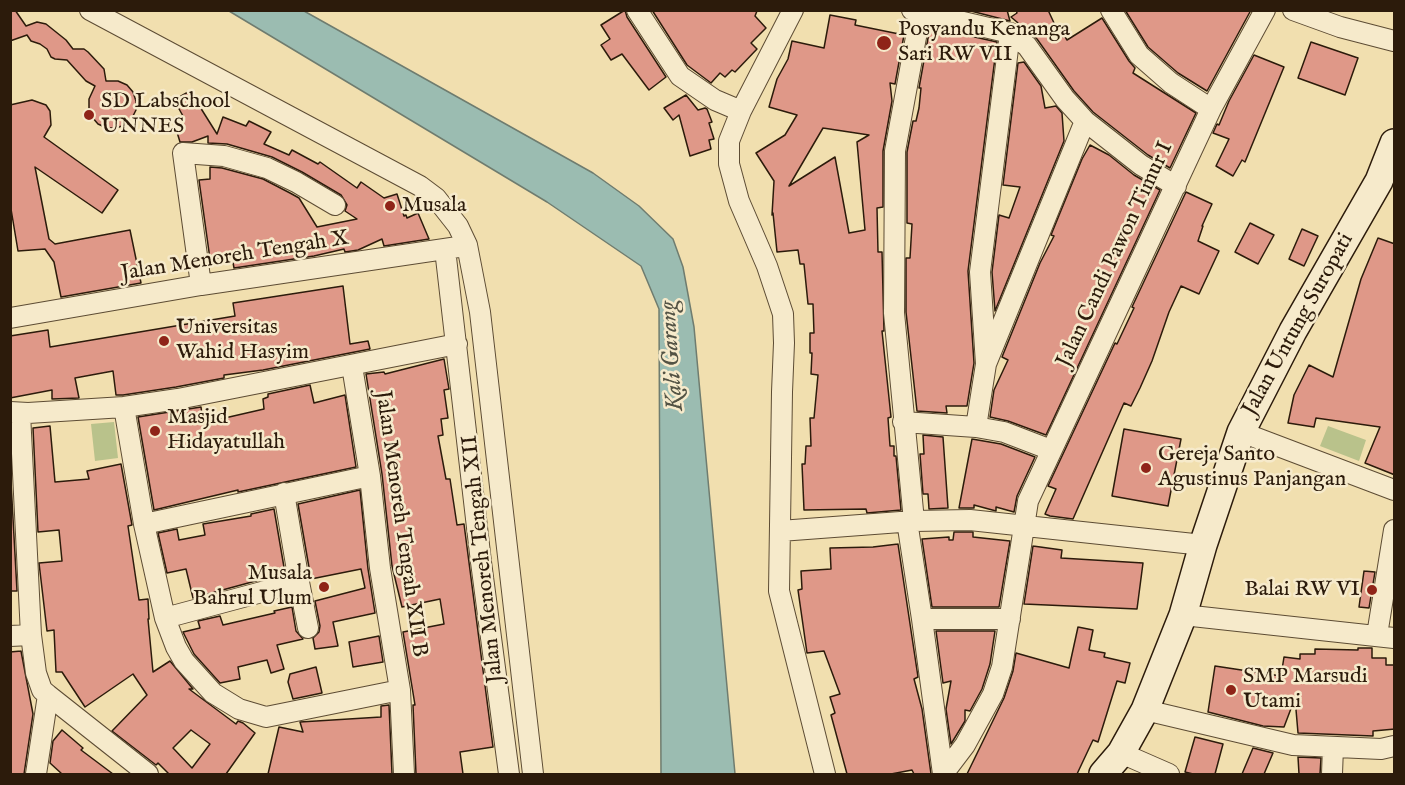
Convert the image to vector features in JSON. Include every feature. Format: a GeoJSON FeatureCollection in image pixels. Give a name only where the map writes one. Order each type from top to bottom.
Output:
{"type":"FeatureCollection","features":[{"type":"Feature","properties":{"kind":"main road","name":"Jalan Untung Suropati"},"geometry":{"type":"LineString","coordinates":[[1103,774],[1121,753],[1145,710],[1183,615],[1203,545],[1241,432],[1293,331],[1379,181],[1395,143]]}},
{"type":"Feature","properties":{"kind":"street","name":"Jalan Menoreh Tengah XII"},"geometry":{"type":"LineString","coordinates":[[90,10],[420,186],[445,209],[458,226],[467,245],[480,312],[533,774]]}},
{"type":"Feature","properties":{"kind":"street"},"geometry":{"type":"LineString","coordinates":[[637,10],[680,76],[715,100],[741,111]]}},
{"type":"Feature","properties":{"kind":"street"},"geometry":{"type":"LineString","coordinates":[[1111,10],[1139,56],[1172,83],[1211,109]]}},
{"type":"Feature","properties":{"kind":"street","name":"Jalan Candi Pawon Timur I"},"geometry":{"type":"LineString","coordinates":[[943,774],[965,745],[993,694],[1002,667],[1028,501],[1211,109],[1265,10]]}},
{"type":"Feature","properties":{"kind":"street"},"geometry":{"type":"LineString","coordinates":[[1293,10],[1340,27],[1395,41]]}},
{"type":"Feature","properties":{"kind":"street"},"geometry":{"type":"LineString","coordinates":[[943,774],[910,521],[894,313],[895,151],[917,11],[1010,33],[1027,46],[1065,99],[1084,121],[1141,165],[1176,186]]}},
{"type":"Feature","properties":{"kind":"street"},"geometry":{"type":"LineString","coordinates":[[789,12],[729,141],[729,164],[739,201],[767,266],[783,314],[779,591],[825,774]]}},
{"type":"Feature","properties":{"kind":"street"},"geometry":{"type":"LineString","coordinates":[[976,427],[986,364],[980,272],[1010,33]]}},
{"type":"Feature","properties":{"kind":"street"},"geometry":{"type":"LineString","coordinates":[[986,364],[1084,121]]}},
{"type":"Feature","properties":{"kind":"street"},"geometry":{"type":"LineString","coordinates":[[201,285],[183,153],[224,156],[267,168],[335,205]]}},
{"type":"Feature","properties":{"kind":"street","name":"Jalan Menoreh Tengah X"},"geometry":{"type":"LineString","coordinates":[[10,318],[201,285],[467,245]]}},
{"type":"Feature","properties":{"kind":"street"},"geometry":{"type":"LineString","coordinates":[[445,249],[481,562],[509,774]]}},
{"type":"Feature","properties":{"kind":"street"},"geometry":{"type":"LineString","coordinates":[[148,774],[48,696],[42,690],[36,674],[20,577],[15,412],[124,407],[240,388],[457,344]]}},
{"type":"Feature","properties":{"kind":"street","name":"Jalan Menoreh Tengah XII B"},"geometry":{"type":"LineString","coordinates":[[352,366],[370,476],[380,568],[400,690],[404,774]]}},
{"type":"Feature","properties":{"kind":"street"},"geometry":{"type":"LineString","coordinates":[[124,407],[144,524],[165,618],[184,661],[213,693],[239,709],[266,717],[400,690]]}},
{"type":"Feature","properties":{"kind":"street"},"geometry":{"type":"LineString","coordinates":[[903,422],[976,427],[1004,432],[1050,450]]}},
{"type":"Feature","properties":{"kind":"street"},"geometry":{"type":"LineString","coordinates":[[1241,432],[1395,490]]}},
{"type":"Feature","properties":{"kind":"street"},"geometry":{"type":"LineString","coordinates":[[144,524],[370,476]]}},
{"type":"Feature","properties":{"kind":"street"},"geometry":{"type":"LineString","coordinates":[[284,493],[308,628]]}},
{"type":"Feature","properties":{"kind":"street"},"geometry":{"type":"LineString","coordinates":[[780,531],[910,521],[970,520],[1203,545]]}},
{"type":"Feature","properties":{"kind":"street"},"geometry":{"type":"LineString","coordinates":[[1183,615],[1386,637],[1395,530]]}},
{"type":"Feature","properties":{"kind":"street"},"geometry":{"type":"LineString","coordinates":[[165,618],[299,582]]}},
{"type":"Feature","properties":{"kind":"street"},"geometry":{"type":"LineString","coordinates":[[922,619],[1010,619]]}},
{"type":"Feature","properties":{"kind":"street"},"geometry":{"type":"LineString","coordinates":[[10,636],[31,635]]}},
{"type":"Feature","properties":{"kind":"street"},"geometry":{"type":"LineString","coordinates":[[36,774],[48,696]]}},
{"type":"Feature","properties":{"kind":"street"},"geometry":{"type":"LineString","coordinates":[[1145,710],[1293,745],[1381,748],[1395,746]]}},
{"type":"Feature","properties":{"kind":"street"},"geometry":{"type":"LineString","coordinates":[[1332,774],[1333,747]]}},
{"type":"Feature","properties":{"kind":"street"},"geometry":{"type":"LineString","coordinates":[[1121,753],[1169,774]]}},
{"type":"Feature","properties":{"kind":"green space"},"geometry":{"type":"Polygon","coordinates":[[[114,422],[118,458],[95,461],[91,424],[114,422]]]}},
{"type":"Feature","properties":{"kind":"green space"},"geometry":{"type":"Polygon","coordinates":[[[1328,426],[1366,440],[1359,461],[1320,446],[1328,426]]]}},
{"type":"Feature","properties":{"kind":"water","name":"Kali Garang"},"geometry":{"type":"Polygon","coordinates":[[[229,11],[304,11],[593,173],[639,206],[673,239],[683,267],[694,327],[735,774],[661,774],[659,309],[641,266],[547,202],[229,11]]]}},
{"type":"Feature","properties":{"kind":"building"},"geometry":{"type":"Polygon","coordinates":[[[10,10],[15,10],[26,26],[37,22],[46,24],[66,40],[73,49],[84,49],[104,69],[106,81],[118,81],[127,85],[136,101],[136,110],[132,118],[125,125],[116,128],[107,128],[98,124],[89,109],[89,99],[95,86],[86,81],[67,60],[51,57],[47,49],[31,41],[27,35],[10,41],[10,10]]]}},
{"type":"Feature","properties":{"kind":"building"},"geometry":{"type":"Polygon","coordinates":[[[625,10],[627,17],[666,77],[649,90],[622,54],[611,60],[601,45],[610,39],[601,25],[625,10]]]}},
{"type":"Feature","properties":{"kind":"building"},"geometry":{"type":"Polygon","coordinates":[[[652,10],[757,11],[755,16],[766,28],[751,43],[757,49],[735,72],[732,70],[725,77],[720,73],[711,83],[687,65],[652,10]]]}},
{"type":"Feature","properties":{"kind":"building"},"geometry":{"type":"Polygon","coordinates":[[[967,10],[1007,10],[1010,21],[967,10]]]}},
{"type":"Feature","properties":{"kind":"building"},"geometry":{"type":"Polygon","coordinates":[[[1016,10],[1048,10],[1061,38],[1064,35],[1067,40],[1102,18],[1135,68],[1133,73],[1196,113],[1170,168],[1148,155],[1093,112],[1074,91],[1037,39],[1011,17],[1017,13],[1016,10]]]}},
{"type":"Feature","properties":{"kind":"building"},"geometry":{"type":"Polygon","coordinates":[[[1125,10],[1251,10],[1207,91],[1178,73],[1148,47],[1125,10]]]}},
{"type":"Feature","properties":{"kind":"building"},"geometry":{"type":"Polygon","coordinates":[[[830,15],[856,20],[855,25],[904,35],[895,84],[890,83],[892,101],[883,151],[883,207],[877,208],[878,252],[882,252],[884,331],[882,331],[891,417],[888,418],[890,446],[894,446],[894,456],[896,456],[901,510],[867,513],[866,509],[804,510],[802,464],[805,464],[806,446],[811,446],[810,418],[814,418],[818,375],[811,374],[810,333],[814,333],[813,304],[808,304],[804,264],[800,264],[798,250],[777,252],[773,213],[772,215],[774,181],[756,153],[785,135],[797,115],[769,107],[777,79],[788,59],[792,41],[824,48],[830,15]],[[823,128],[789,186],[835,157],[849,233],[865,230],[857,142],[869,135],[823,128]]]}},
{"type":"Feature","properties":{"kind":"building"},"geometry":{"type":"Polygon","coordinates":[[[930,27],[997,42],[968,271],[974,363],[967,406],[946,406],[947,413],[917,411],[906,312],[906,258],[910,258],[912,224],[907,223],[907,152],[913,121],[916,121],[919,108],[921,88],[919,88],[930,27]]]}},
{"type":"Feature","properties":{"kind":"building"},"geometry":{"type":"Polygon","coordinates":[[[1311,42],[1358,58],[1345,95],[1298,78],[1311,42]]]}},
{"type":"Feature","properties":{"kind":"building"},"geometry":{"type":"Polygon","coordinates":[[[1254,55],[1284,67],[1245,162],[1242,160],[1233,176],[1216,166],[1229,139],[1213,133],[1254,55]]]}},
{"type":"Feature","properties":{"kind":"building"},"geometry":{"type":"Polygon","coordinates":[[[1024,62],[1041,86],[1045,108],[1056,106],[1062,113],[1064,141],[995,311],[992,272],[999,215],[1009,218],[1020,187],[1003,185],[1018,63],[1024,62]]]}},
{"type":"Feature","properties":{"kind":"building"},"geometry":{"type":"Polygon","coordinates":[[[190,91],[217,134],[223,117],[246,126],[249,121],[271,132],[264,144],[289,155],[292,150],[318,164],[320,162],[357,188],[361,182],[384,198],[397,194],[404,216],[406,215],[407,218],[418,213],[429,239],[384,246],[382,239],[358,250],[345,252],[344,249],[234,268],[232,257],[210,259],[199,180],[210,179],[210,167],[263,179],[299,198],[317,227],[357,219],[345,211],[347,205],[341,195],[272,157],[227,144],[208,143],[208,136],[192,142],[180,142],[173,119],[183,116],[174,100],[190,91]]]}},
{"type":"Feature","properties":{"kind":"building"},"geometry":{"type":"Polygon","coordinates":[[[686,95],[698,110],[707,109],[712,122],[709,123],[714,139],[709,140],[711,149],[690,156],[679,115],[673,120],[664,108],[686,95]]]}},
{"type":"Feature","properties":{"kind":"building"},"geometry":{"type":"Polygon","coordinates":[[[32,100],[46,105],[50,111],[51,125],[44,137],[118,190],[102,213],[35,167],[49,239],[55,244],[130,230],[141,283],[61,297],[54,262],[45,249],[18,251],[10,203],[10,105],[32,100]]]}},
{"type":"Feature","properties":{"kind":"building"},"geometry":{"type":"Polygon","coordinates":[[[1090,145],[1109,155],[1134,175],[1160,190],[1046,435],[990,417],[994,390],[1008,360],[1002,357],[1040,263],[1054,236],[1051,235],[1082,159],[1090,145]]]}},
{"type":"Feature","properties":{"kind":"building"},"geometry":{"type":"Polygon","coordinates":[[[1186,192],[1212,204],[1198,241],[1219,251],[1199,294],[1181,286],[1140,388],[1131,406],[1124,403],[1073,519],[1045,514],[1056,489],[1048,486],[1115,343],[1117,344],[1134,308],[1132,307],[1186,192]]]}},
{"type":"Feature","properties":{"kind":"building"},"geometry":{"type":"Polygon","coordinates":[[[1250,223],[1274,235],[1258,264],[1235,252],[1250,223]]]}},
{"type":"Feature","properties":{"kind":"building"},"geometry":{"type":"Polygon","coordinates":[[[1302,229],[1318,236],[1304,266],[1289,259],[1302,229]]]}},
{"type":"Feature","properties":{"kind":"building"},"geometry":{"type":"Polygon","coordinates":[[[1378,238],[1395,244],[1395,475],[1365,463],[1380,427],[1316,418],[1314,427],[1288,423],[1294,395],[1309,365],[1333,377],[1361,279],[1378,238]]]}},
{"type":"Feature","properties":{"kind":"building"},"geometry":{"type":"Polygon","coordinates":[[[343,286],[350,344],[368,341],[370,349],[263,370],[224,375],[224,378],[176,387],[123,395],[116,395],[113,371],[75,378],[79,398],[52,399],[52,390],[10,398],[10,336],[48,330],[50,347],[235,316],[233,303],[343,286]]]}},
{"type":"Feature","properties":{"kind":"building"},"geometry":{"type":"Polygon","coordinates":[[[444,359],[449,389],[444,390],[448,418],[441,419],[443,435],[438,436],[446,479],[450,479],[457,525],[464,524],[493,747],[460,752],[463,774],[416,774],[413,705],[415,705],[403,632],[444,624],[440,599],[402,607],[392,566],[382,474],[366,374],[384,372],[385,374],[444,359]]]}},
{"type":"Feature","properties":{"kind":"building"},"geometry":{"type":"Polygon","coordinates":[[[310,385],[314,403],[345,395],[356,467],[238,492],[238,490],[154,510],[138,417],[201,407],[203,423],[264,409],[263,399],[268,397],[268,394],[310,385]]]}},
{"type":"Feature","properties":{"kind":"building"},"geometry":{"type":"Polygon","coordinates":[[[50,426],[55,482],[89,479],[87,471],[121,464],[132,525],[128,526],[139,600],[148,599],[153,672],[170,661],[193,689],[189,689],[236,724],[238,721],[243,723],[255,733],[226,774],[169,774],[158,763],[156,765],[112,731],[147,695],[133,674],[85,707],[62,672],[56,672],[54,630],[47,631],[39,563],[62,561],[59,530],[38,532],[33,428],[50,426]],[[191,730],[173,748],[192,768],[210,744],[191,730]]]}},
{"type":"Feature","properties":{"kind":"building","name":"Gereja Santo Agustinus Panjangan"},"geometry":{"type":"Polygon","coordinates":[[[1124,429],[1181,439],[1168,506],[1112,496],[1124,429]]]}},
{"type":"Feature","properties":{"kind":"building"},"geometry":{"type":"Polygon","coordinates":[[[923,435],[943,437],[948,508],[929,509],[928,494],[923,494],[920,454],[924,454],[923,435]]]}},
{"type":"Feature","properties":{"kind":"building"},"geometry":{"type":"Polygon","coordinates":[[[972,439],[1001,444],[1035,457],[1017,496],[1014,512],[996,507],[996,511],[974,505],[974,508],[959,508],[972,439]]]}},
{"type":"Feature","properties":{"kind":"building"},"geometry":{"type":"Polygon","coordinates":[[[10,464],[17,591],[10,591],[10,464]]]}},
{"type":"Feature","properties":{"kind":"building"},"geometry":{"type":"Polygon","coordinates":[[[360,490],[375,613],[333,622],[338,646],[315,649],[313,638],[319,632],[320,626],[315,601],[365,588],[361,569],[311,579],[298,504],[360,490]]]}},
{"type":"Feature","properties":{"kind":"building"},"geometry":{"type":"Polygon","coordinates":[[[274,509],[285,573],[193,598],[186,569],[167,573],[158,533],[177,529],[179,540],[205,535],[203,524],[251,516],[251,514],[274,509]]]}},
{"type":"Feature","properties":{"kind":"building"},"geometry":{"type":"Polygon","coordinates":[[[954,532],[973,532],[973,537],[1010,541],[999,607],[932,607],[922,539],[949,537],[949,540],[953,540],[954,532]]]}},
{"type":"Feature","properties":{"kind":"building"},"geometry":{"type":"Polygon","coordinates":[[[898,544],[918,677],[914,679],[922,709],[931,774],[914,774],[912,770],[891,774],[847,774],[831,715],[835,713],[830,697],[840,694],[824,651],[807,653],[798,590],[802,589],[801,571],[831,569],[830,548],[898,544]]]}},
{"type":"Feature","properties":{"kind":"building"},"geometry":{"type":"Polygon","coordinates":[[[1033,546],[1062,550],[1061,558],[1143,563],[1137,609],[1024,604],[1033,546]]]}},
{"type":"Feature","properties":{"kind":"building"},"geometry":{"type":"Polygon","coordinates":[[[1364,571],[1375,572],[1369,608],[1359,607],[1364,571]]]}},
{"type":"Feature","properties":{"kind":"building"},"geometry":{"type":"Polygon","coordinates":[[[292,607],[296,631],[303,639],[277,645],[284,669],[271,673],[267,660],[238,667],[240,679],[220,683],[194,654],[183,632],[200,628],[198,621],[220,616],[223,625],[292,607]]]}},
{"type":"Feature","properties":{"kind":"building"},"geometry":{"type":"Polygon","coordinates":[[[1078,627],[1093,630],[1089,650],[1105,653],[1104,657],[1130,663],[1125,683],[1117,681],[1098,742],[1093,740],[1077,774],[967,774],[1004,698],[1016,653],[1069,668],[1078,627]]]}},
{"type":"Feature","properties":{"kind":"building"},"geometry":{"type":"Polygon","coordinates":[[[936,631],[995,631],[990,664],[982,689],[970,711],[965,710],[965,721],[951,744],[946,709],[951,681],[943,683],[936,631]]]}},
{"type":"Feature","properties":{"kind":"building"},"geometry":{"type":"Polygon","coordinates":[[[379,636],[383,662],[353,667],[349,642],[379,636]]]}},
{"type":"Feature","properties":{"kind":"building"},"geometry":{"type":"Polygon","coordinates":[[[1358,648],[1372,648],[1372,658],[1386,658],[1386,665],[1395,665],[1395,729],[1373,731],[1373,736],[1298,733],[1295,698],[1284,727],[1263,726],[1208,712],[1215,666],[1281,676],[1284,657],[1300,659],[1300,654],[1315,654],[1315,649],[1358,650],[1358,648]]]}},
{"type":"Feature","properties":{"kind":"building"},"geometry":{"type":"Polygon","coordinates":[[[21,651],[33,714],[24,774],[10,774],[10,652],[21,651]]]}},
{"type":"Feature","properties":{"kind":"building"},"geometry":{"type":"Polygon","coordinates":[[[316,667],[322,693],[293,699],[288,682],[290,674],[316,667]]]}},
{"type":"Feature","properties":{"kind":"building"},"geometry":{"type":"Polygon","coordinates":[[[389,705],[392,774],[268,774],[279,727],[303,732],[300,722],[381,717],[381,706],[389,705]]]}},
{"type":"Feature","properties":{"kind":"building"},"geometry":{"type":"Polygon","coordinates":[[[62,730],[83,748],[81,750],[113,774],[62,774],[50,763],[53,741],[62,730]]]}},
{"type":"Feature","properties":{"kind":"building"},"geometry":{"type":"Polygon","coordinates":[[[1195,737],[1223,744],[1215,774],[1185,772],[1195,737]]]}},
{"type":"Feature","properties":{"kind":"building"},"geometry":{"type":"Polygon","coordinates":[[[1253,748],[1273,753],[1264,774],[1242,774],[1253,748]]]}},
{"type":"Feature","properties":{"kind":"building"},"geometry":{"type":"Polygon","coordinates":[[[1298,757],[1321,758],[1320,774],[1299,774],[1298,757]]]}},
{"type":"Feature","properties":{"kind":"place","name":"Posyandu Kenanga Sari RW VII"},"geometry":{"type":"Point","coordinates":[884,43]}},
{"type":"Feature","properties":{"kind":"place","name":"SD Labschool UNNES"},"geometry":{"type":"Point","coordinates":[89,115]}},
{"type":"Feature","properties":{"kind":"place","name":"Musala"},"geometry":{"type":"Point","coordinates":[390,206]}},
{"type":"Feature","properties":{"kind":"place","name":"Universitas Wahid Hasyim"},"geometry":{"type":"Point","coordinates":[164,341]}},
{"type":"Feature","properties":{"kind":"place","name":"Masjid Hidayatullah"},"geometry":{"type":"Point","coordinates":[155,431]}},
{"type":"Feature","properties":{"kind":"place","name":"Gereja Santo Agustinus Panjangan"},"geometry":{"type":"Point","coordinates":[1146,468]}},
{"type":"Feature","properties":{"kind":"place","name":"Musala Bahrul Ulum"},"geometry":{"type":"Point","coordinates":[324,587]}},
{"type":"Feature","properties":{"kind":"place","name":"Balai RW VI"},"geometry":{"type":"Point","coordinates":[1372,590]}},
{"type":"Feature","properties":{"kind":"place","name":"SMP Marsudi Utami"},"geometry":{"type":"Point","coordinates":[1231,690]}}]}
